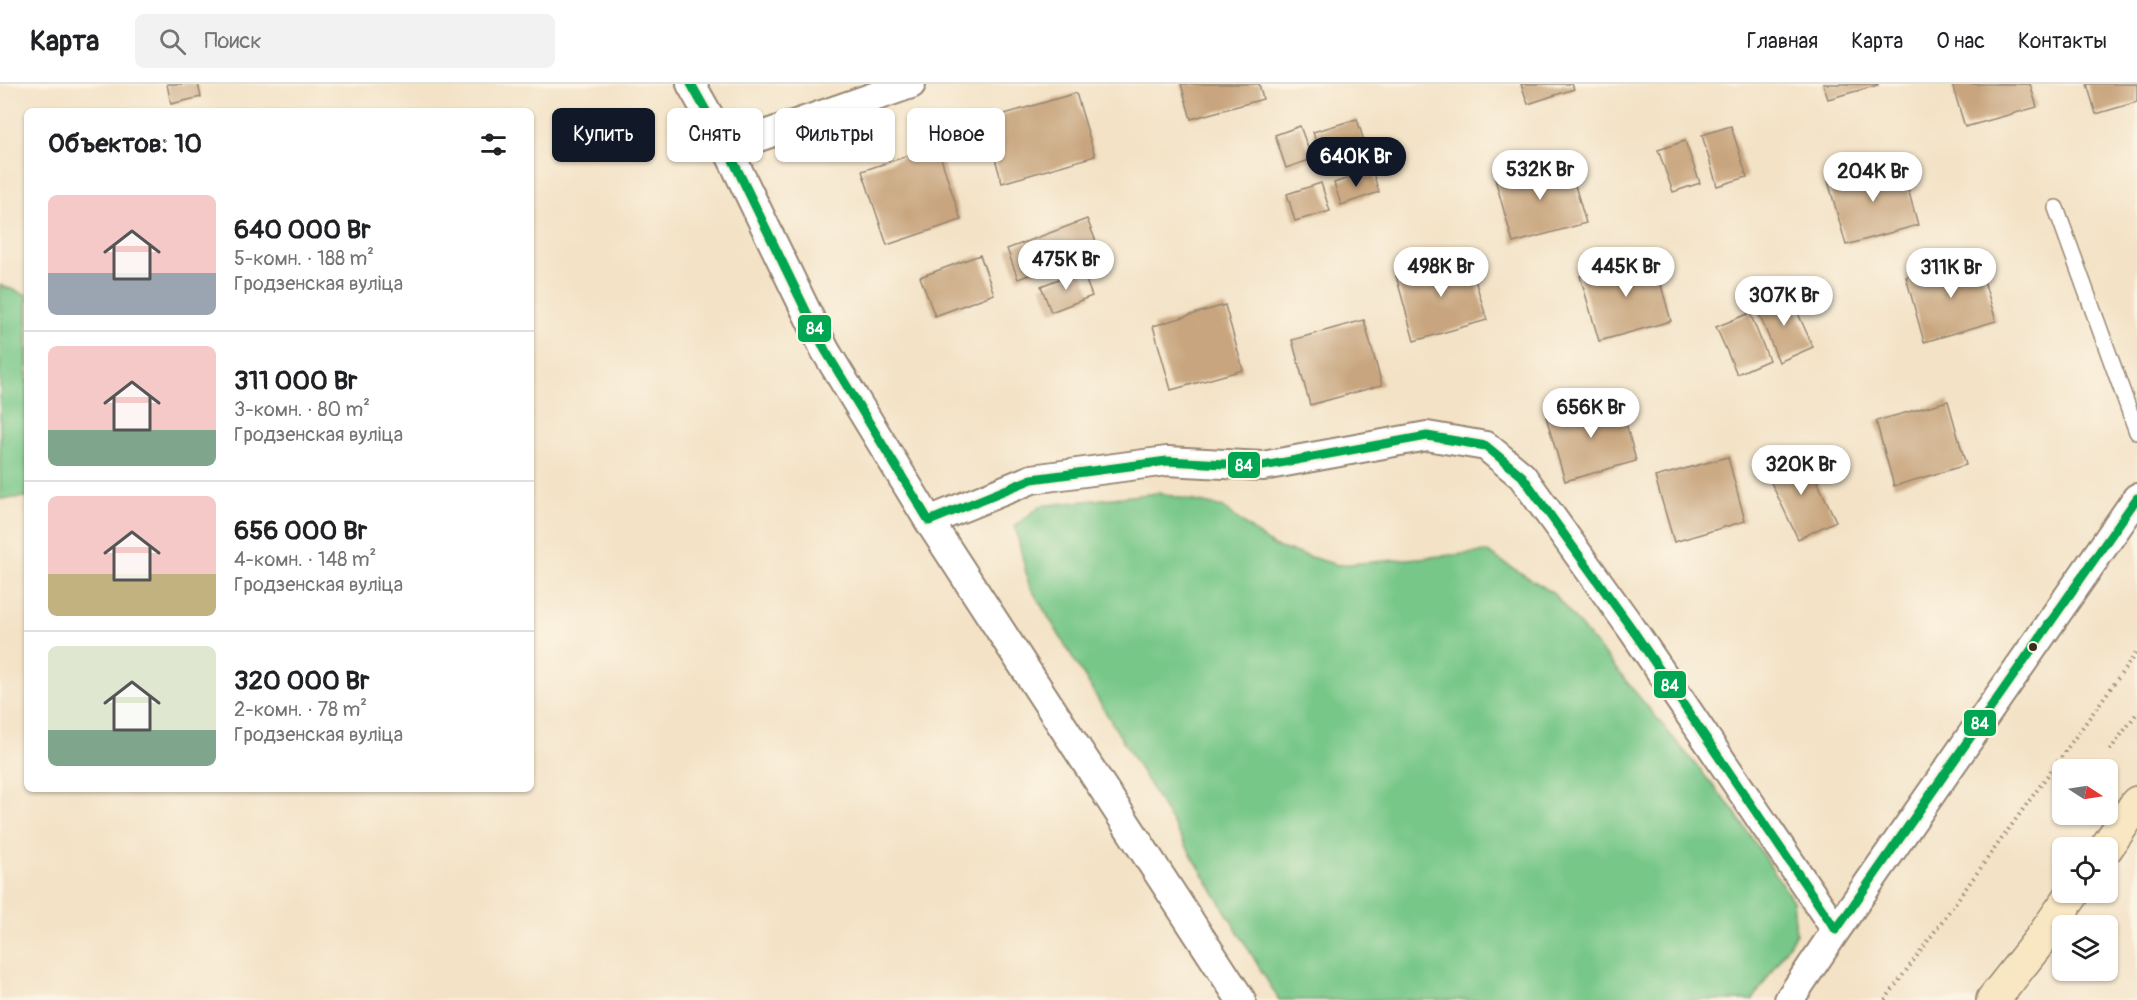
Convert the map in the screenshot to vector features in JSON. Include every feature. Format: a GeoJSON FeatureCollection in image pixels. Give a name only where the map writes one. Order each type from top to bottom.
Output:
{"type":"FeatureCollection","features":[{"type":"Feature","properties":{"kind":"main road"},"geometry":{"type":"LineString","coordinates":[[2114,837],[2137,803]]}},
{"type":"Feature","properties":{"kind":"main road"},"geometry":{"type":"LineString","coordinates":[[1993,1000],[2066,903]]}},
{"type":"Feature","properties":{"kind":"street"},"geometry":{"type":"LineString","coordinates":[[691,84],[704,108]]}},
{"type":"Feature","properties":{"kind":"street"},"geometry":{"type":"LineString","coordinates":[[763,135],[911,84]]}},
{"type":"Feature","properties":{"kind":"street"},"geometry":{"type":"LineString","coordinates":[[734,162],[825,350],[929,521],[1241,1000]]}},
{"type":"Feature","properties":{"kind":"street"},"geometry":{"type":"LineString","coordinates":[[929,521],[1032,480],[1167,461],[1263,466],[1428,436],[1486,446],[1522,476],[1632,629],[1836,930]]}},
{"type":"Feature","properties":{"kind":"street"},"geometry":{"type":"LineString","coordinates":[[1789,1000],[2137,498]]}},
{"type":"Feature","properties":{"kind":"lane"},"geometry":{"type":"LineString","coordinates":[[2056,208],[2137,432]]}},
{"type":"Feature","properties":{"kind":"path"},"geometry":{"type":"LineString","coordinates":[[1885,1000],[2137,652]]}},
{"type":"Feature","properties":{"kind":"path"},"geometry":{"type":"LineString","coordinates":[[2110,750],[2137,713]]}},
{"type":"Feature","properties":{"kind":"green space"},"geometry":{"type":"Polygon","coordinates":[[[0,285],[24,294],[24,497],[0,499],[0,285]]]}},
{"type":"Feature","properties":{"kind":"green space"},"geometry":{"type":"Polygon","coordinates":[[[1158,493],[1222,507],[1273,546],[1338,565],[1487,552],[1553,593],[1734,811],[1793,901],[1796,933],[1753,1000],[1279,1000],[1029,585],[1015,526],[1040,506],[1158,493]]]}},
{"type":"Feature","properties":{"kind":"building"},"geometry":{"type":"Polygon","coordinates":[[[167,84],[198,84],[201,97],[171,104],[167,84]]]}},
{"type":"Feature","properties":{"kind":"building"},"geometry":{"type":"Polygon","coordinates":[[[1181,84],[1259,84],[1263,99],[1191,119],[1181,84]]]}},
{"type":"Feature","properties":{"kind":"building"},"geometry":{"type":"Polygon","coordinates":[[[1521,84],[1572,84],[1574,89],[1528,104],[1521,84]]]}},
{"type":"Feature","properties":{"kind":"building"},"geometry":{"type":"Polygon","coordinates":[[[1823,84],[1878,84],[1878,85],[1828,99],[1823,84]]]}},
{"type":"Feature","properties":{"kind":"building"},"geometry":{"type":"Polygon","coordinates":[[[1952,84],[2030,84],[2037,107],[1965,127],[1952,84]]]}},
{"type":"Feature","properties":{"kind":"building"},"geometry":{"type":"Polygon","coordinates":[[[2087,84],[2137,84],[2137,102],[2096,114],[2087,84]]]}},
{"type":"Feature","properties":{"kind":"building"},"geometry":{"type":"Polygon","coordinates":[[[1076,93],[1095,156],[1002,183],[996,162],[1005,162],[1005,114],[1076,93]]]}},
{"type":"Feature","properties":{"kind":"building"},"geometry":{"type":"Polygon","coordinates":[[[1357,119],[1369,157],[1324,170],[1313,132],[1357,119]]]}},
{"type":"Feature","properties":{"kind":"building"},"geometry":{"type":"Polygon","coordinates":[[[1300,126],[1312,159],[1286,168],[1275,135],[1300,126]]]}},
{"type":"Feature","properties":{"kind":"building"},"geometry":{"type":"Polygon","coordinates":[[[1731,126],[1747,177],[1717,186],[1702,135],[1731,126]]]}},
{"type":"Feature","properties":{"kind":"building"},"geometry":{"type":"Polygon","coordinates":[[[1685,141],[1700,183],[1673,192],[1658,150],[1685,141]]]}},
{"type":"Feature","properties":{"kind":"building"},"geometry":{"type":"Polygon","coordinates":[[[907,156],[907,162],[942,162],[961,220],[887,245],[862,171],[895,162],[907,156]]]}},
{"type":"Feature","properties":{"kind":"building"},"geometry":{"type":"Polygon","coordinates":[[[1567,158],[1586,223],[1513,243],[1495,179],[1567,158]]]}},
{"type":"Feature","properties":{"kind":"building"},"geometry":{"type":"Polygon","coordinates":[[[1900,160],[1918,225],[1846,245],[1828,181],[1900,160]]]}},
{"type":"Feature","properties":{"kind":"building"},"geometry":{"type":"Polygon","coordinates":[[[1372,170],[1379,192],[1341,205],[1334,183],[1372,170]]]}},
{"type":"Feature","properties":{"kind":"building"},"geometry":{"type":"Polygon","coordinates":[[[1321,183],[1330,211],[1295,221],[1287,194],[1321,183]]]}},
{"type":"Feature","properties":{"kind":"building"},"geometry":{"type":"Polygon","coordinates":[[[1087,219],[1099,249],[1018,279],[1007,249],[1087,219]]]}},
{"type":"Feature","properties":{"kind":"building"},"geometry":{"type":"Polygon","coordinates":[[[980,255],[994,294],[935,316],[920,277],[980,255]]]}},
{"type":"Feature","properties":{"kind":"building"},"geometry":{"type":"Polygon","coordinates":[[[1468,256],[1487,320],[1414,341],[1396,276],[1468,256]]]}},
{"type":"Feature","properties":{"kind":"building"},"geometry":{"type":"Polygon","coordinates":[[[1653,256],[1671,321],[1599,341],[1580,276],[1653,256]]]}},
{"type":"Feature","properties":{"kind":"building"},"geometry":{"type":"Polygon","coordinates":[[[1977,257],[1996,321],[1924,342],[1906,277],[1977,257]]]}},
{"type":"Feature","properties":{"kind":"building"},"geometry":{"type":"Polygon","coordinates":[[[1082,270],[1092,296],[1051,312],[1041,286],[1082,270]]]}},
{"type":"Feature","properties":{"kind":"building"},"geometry":{"type":"Polygon","coordinates":[[[1789,293],[1813,347],[1779,362],[1756,307],[1789,293]]]}},
{"type":"Feature","properties":{"kind":"building"},"geometry":{"type":"Polygon","coordinates":[[[1225,305],[1243,370],[1171,390],[1153,326],[1225,305]]]}},
{"type":"Feature","properties":{"kind":"building"},"geometry":{"type":"Polygon","coordinates":[[[1750,313],[1769,360],[1737,374],[1716,327],[1750,313]]]}},
{"type":"Feature","properties":{"kind":"building"},"geometry":{"type":"Polygon","coordinates":[[[1364,320],[1382,385],[1310,405],[1292,340],[1364,320]]]}},
{"type":"Feature","properties":{"kind":"building"},"geometry":{"type":"Polygon","coordinates":[[[1619,396],[1636,461],[1565,481],[1546,417],[1619,396]]]}},
{"type":"Feature","properties":{"kind":"building"},"geometry":{"type":"Polygon","coordinates":[[[1948,401],[1966,465],[1894,486],[1876,421],[1948,401]]]}},
{"type":"Feature","properties":{"kind":"building"},"geometry":{"type":"Polygon","coordinates":[[[1804,454],[1836,521],[1798,539],[1766,472],[1804,454]]]}},
{"type":"Feature","properties":{"kind":"building"},"geometry":{"type":"Polygon","coordinates":[[[1728,457],[1745,521],[1674,542],[1655,477],[1728,457]]]}},
{"type":"Feature","properties":{"kind":"transit line","name":"84"},"geometry":{"type":"LineString","coordinates":[[691,84],[727,148],[825,350],[929,521],[1032,479],[1167,461],[1263,466],[1427,436],[1486,446],[1522,476],[1632,629],[1836,930],[2137,498]]}}]}
